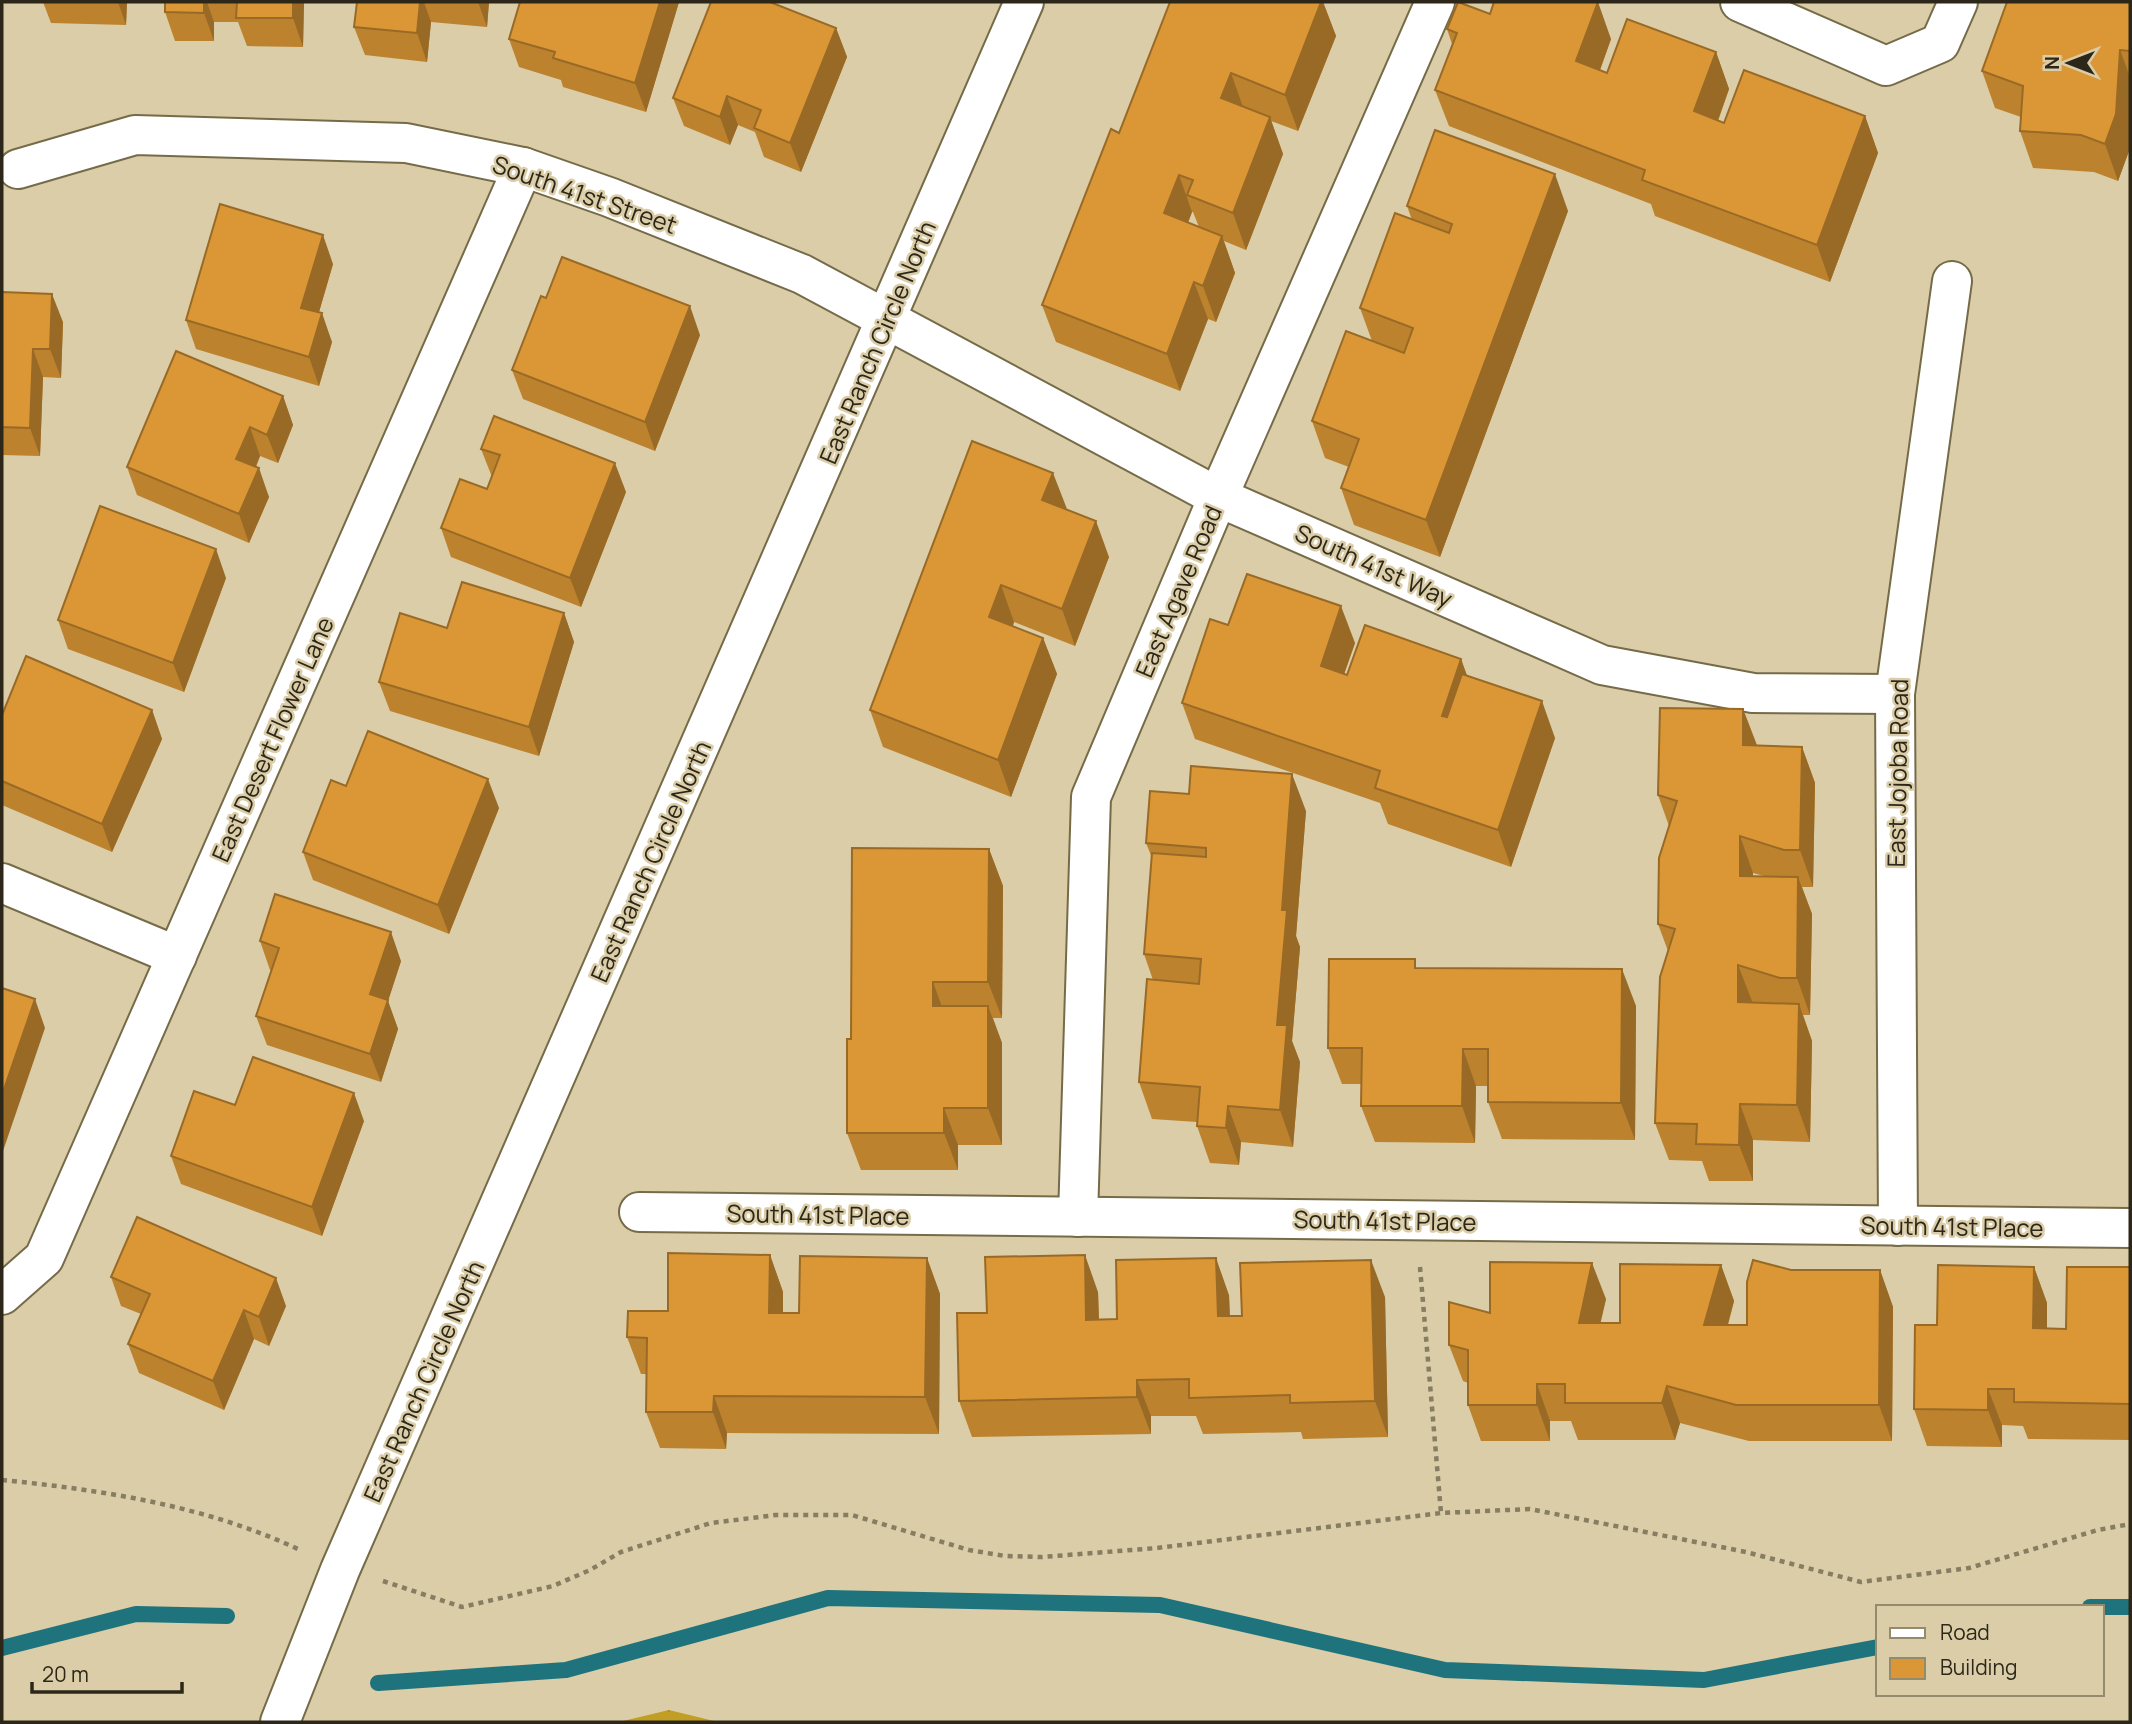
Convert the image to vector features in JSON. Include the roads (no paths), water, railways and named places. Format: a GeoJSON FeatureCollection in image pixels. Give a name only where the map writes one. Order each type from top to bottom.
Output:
{"type":"FeatureCollection","features":[{"type":"Feature","properties":{"kind":"street","name":"East Ranch Circle North"},"geometry":{"type":"LineString","coordinates":[[279,1722],[340,1570],[1024,2]]}},
{"type":"Feature","properties":{"kind":"street","name":"East Agave Road"},"geometry":{"type":"LineString","coordinates":[[1078,1217],[1091,797],[1218,497],[1435,2]]}},
{"type":"Feature","properties":{"kind":"street"},"geometry":{"type":"LineString","coordinates":[[1740,2],[1886,66],[1940,43],[1958,2]]}},
{"type":"Feature","properties":{"kind":"street","name":"South 41st Street"},"geometry":{"type":"LineString","coordinates":[[18,169],[135,135],[405,143],[523,167],[609,197],[802,274],[888,319]]}},
{"type":"Feature","properties":{"kind":"street","name":"East Desert Flower Lane"},"geometry":{"type":"LineString","coordinates":[[2,1295],[44,1258],[523,167]]}},
{"type":"Feature","properties":{"kind":"street","name":"East Jojoba Road"},"geometry":{"type":"LineString","coordinates":[[1898,1226],[1895,694],[1952,281]]}},
{"type":"Feature","properties":{"kind":"street","name":"South 41st Way"},"geometry":{"type":"LineString","coordinates":[[888,319],[1218,497],[1602,665],[1754,693],[1895,694]]}},
{"type":"Feature","properties":{"kind":"street"},"geometry":{"type":"LineString","coordinates":[[2,883],[177,956]]}},
{"type":"Feature","properties":{"kind":"street","name":"South 41st Place"},"geometry":{"type":"LineString","coordinates":[[639,1212],[2130,1228]]}},
{"type":"Feature","properties":{"kind":"waterway"},"geometry":{"type":"LineString","coordinates":[[378,1683],[566,1670],[828,1598],[1160,1605],[1445,1670],[1704,1680],[1876,1647]]}},
{"type":"Feature","properties":{"kind":"waterway"},"geometry":{"type":"LineString","coordinates":[[2104,1607],[2130,1607]]}},
{"type":"Feature","properties":{"kind":"waterway"},"geometry":{"type":"LineString","coordinates":[[2,1648],[136,1614],[227,1616]]}}]}
